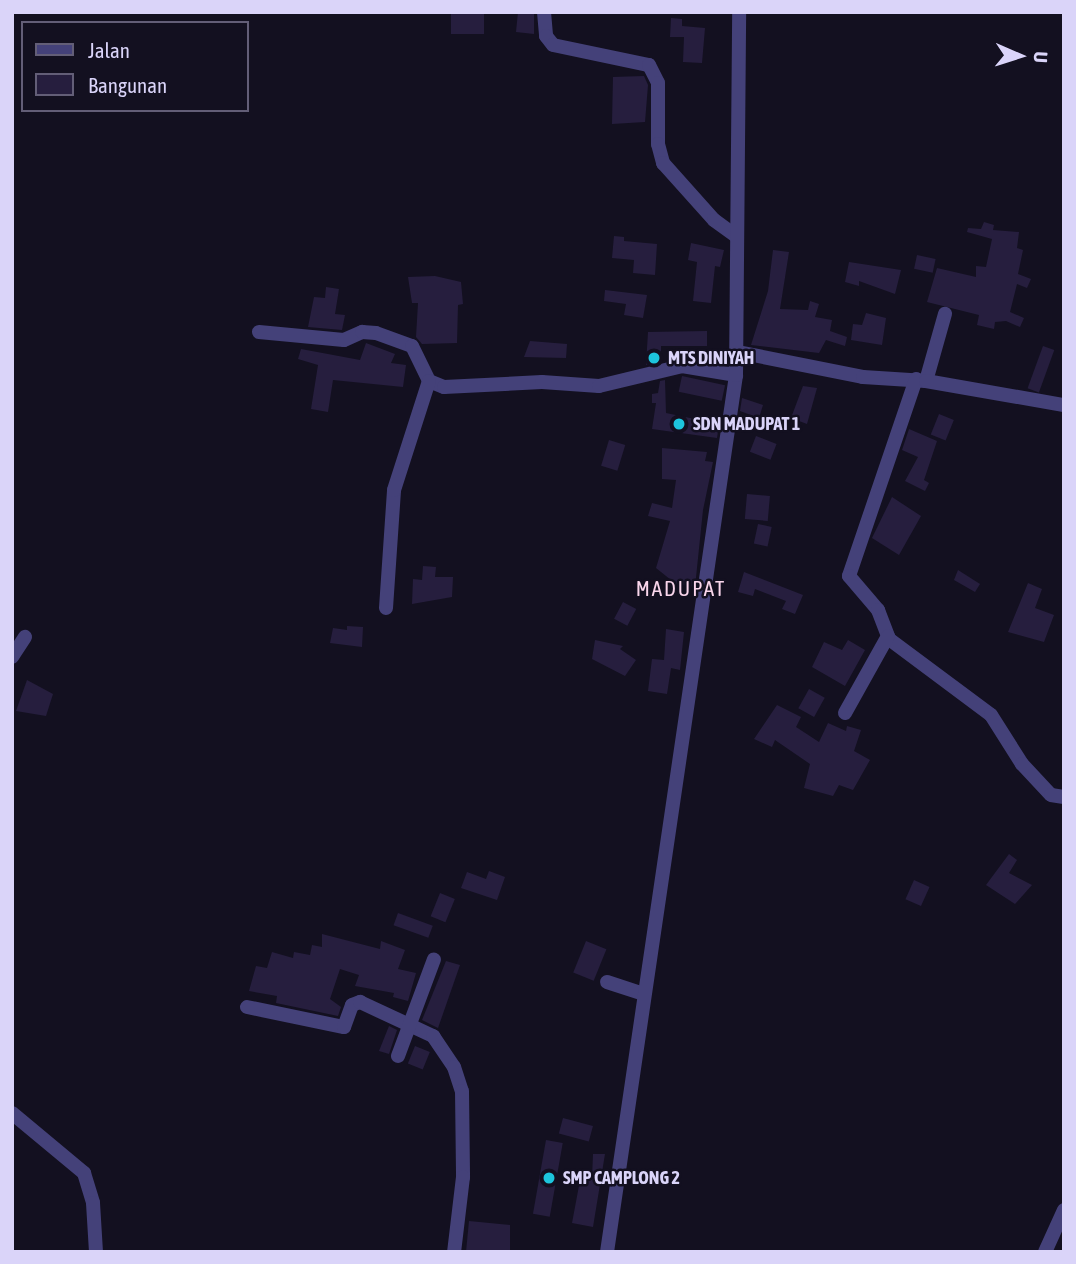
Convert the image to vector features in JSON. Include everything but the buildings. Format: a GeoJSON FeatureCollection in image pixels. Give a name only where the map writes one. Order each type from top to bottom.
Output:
{"type":"FeatureCollection","features":[{"type":"Feature","properties":{"kind":"street"},"geometry":{"type":"LineString","coordinates":[[544,12],[546,36],[553,45],[649,65],[658,83],[658,144],[663,163],[714,219],[736,236]]}},
{"type":"Feature","properties":{"kind":"street"},"geometry":{"type":"LineString","coordinates":[[607,1252],[736,375],[739,12]]}},
{"type":"Feature","properties":{"kind":"street"},"geometry":{"type":"LineString","coordinates":[[945,314],[849,571],[851,581],[878,610],[888,636],[991,715],[1022,764],[1051,795],[1064,797]]}},
{"type":"Feature","properties":{"kind":"street"},"geometry":{"type":"LineString","coordinates":[[259,332],[344,340],[362,332],[376,333],[412,346],[429,381],[394,490],[386,608]]}},
{"type":"Feature","properties":{"kind":"street"},"geometry":{"type":"LineString","coordinates":[[738,352],[863,377],[921,380],[1064,405]]}},
{"type":"Feature","properties":{"kind":"street"},"geometry":{"type":"LineString","coordinates":[[429,381],[466,388],[542,382],[599,386],[682,366],[736,375]]}},
{"type":"Feature","properties":{"kind":"street"},"geometry":{"type":"LineString","coordinates":[[845,713],[888,636]]}},
{"type":"Feature","properties":{"kind":"street"},"geometry":{"type":"LineString","coordinates":[[12,657],[25,637]]}},
{"type":"Feature","properties":{"kind":"street"},"geometry":{"type":"LineString","coordinates":[[398,1056],[434,959]]}},
{"type":"Feature","properties":{"kind":"street"},"geometry":{"type":"LineString","coordinates":[[607,982],[644,994]]}},
{"type":"Feature","properties":{"kind":"street"},"geometry":{"type":"LineString","coordinates":[[247,1007],[344,1027],[352,1005],[360,1002],[433,1036],[460,1080],[463,1177],[454,1252]]}},
{"type":"Feature","properties":{"kind":"street"},"geometry":{"type":"LineString","coordinates":[[12,1114],[84,1172],[93,1203],[96,1252]]}},
{"type":"Feature","properties":{"kind":"street"},"geometry":{"type":"LineString","coordinates":[[1045,1252],[1064,1210]]}},
{"type":"Feature","properties":{"kind":"place","name":"MTS DINIYAH"},"geometry":{"type":"Point","coordinates":[654,358]}},
{"type":"Feature","properties":{"kind":"place","name":"SDN MADUPAT 1"},"geometry":{"type":"Point","coordinates":[679,424]}},
{"type":"Feature","properties":{"kind":"place","name":"SMP CAMPLONG 2"},"geometry":{"type":"Point","coordinates":[549,1178]}},
{"type":"Feature","properties":{"kind":"district","name":"MADUPAT"},"geometry":{"type":"Point","coordinates":[681,588]}}]}
